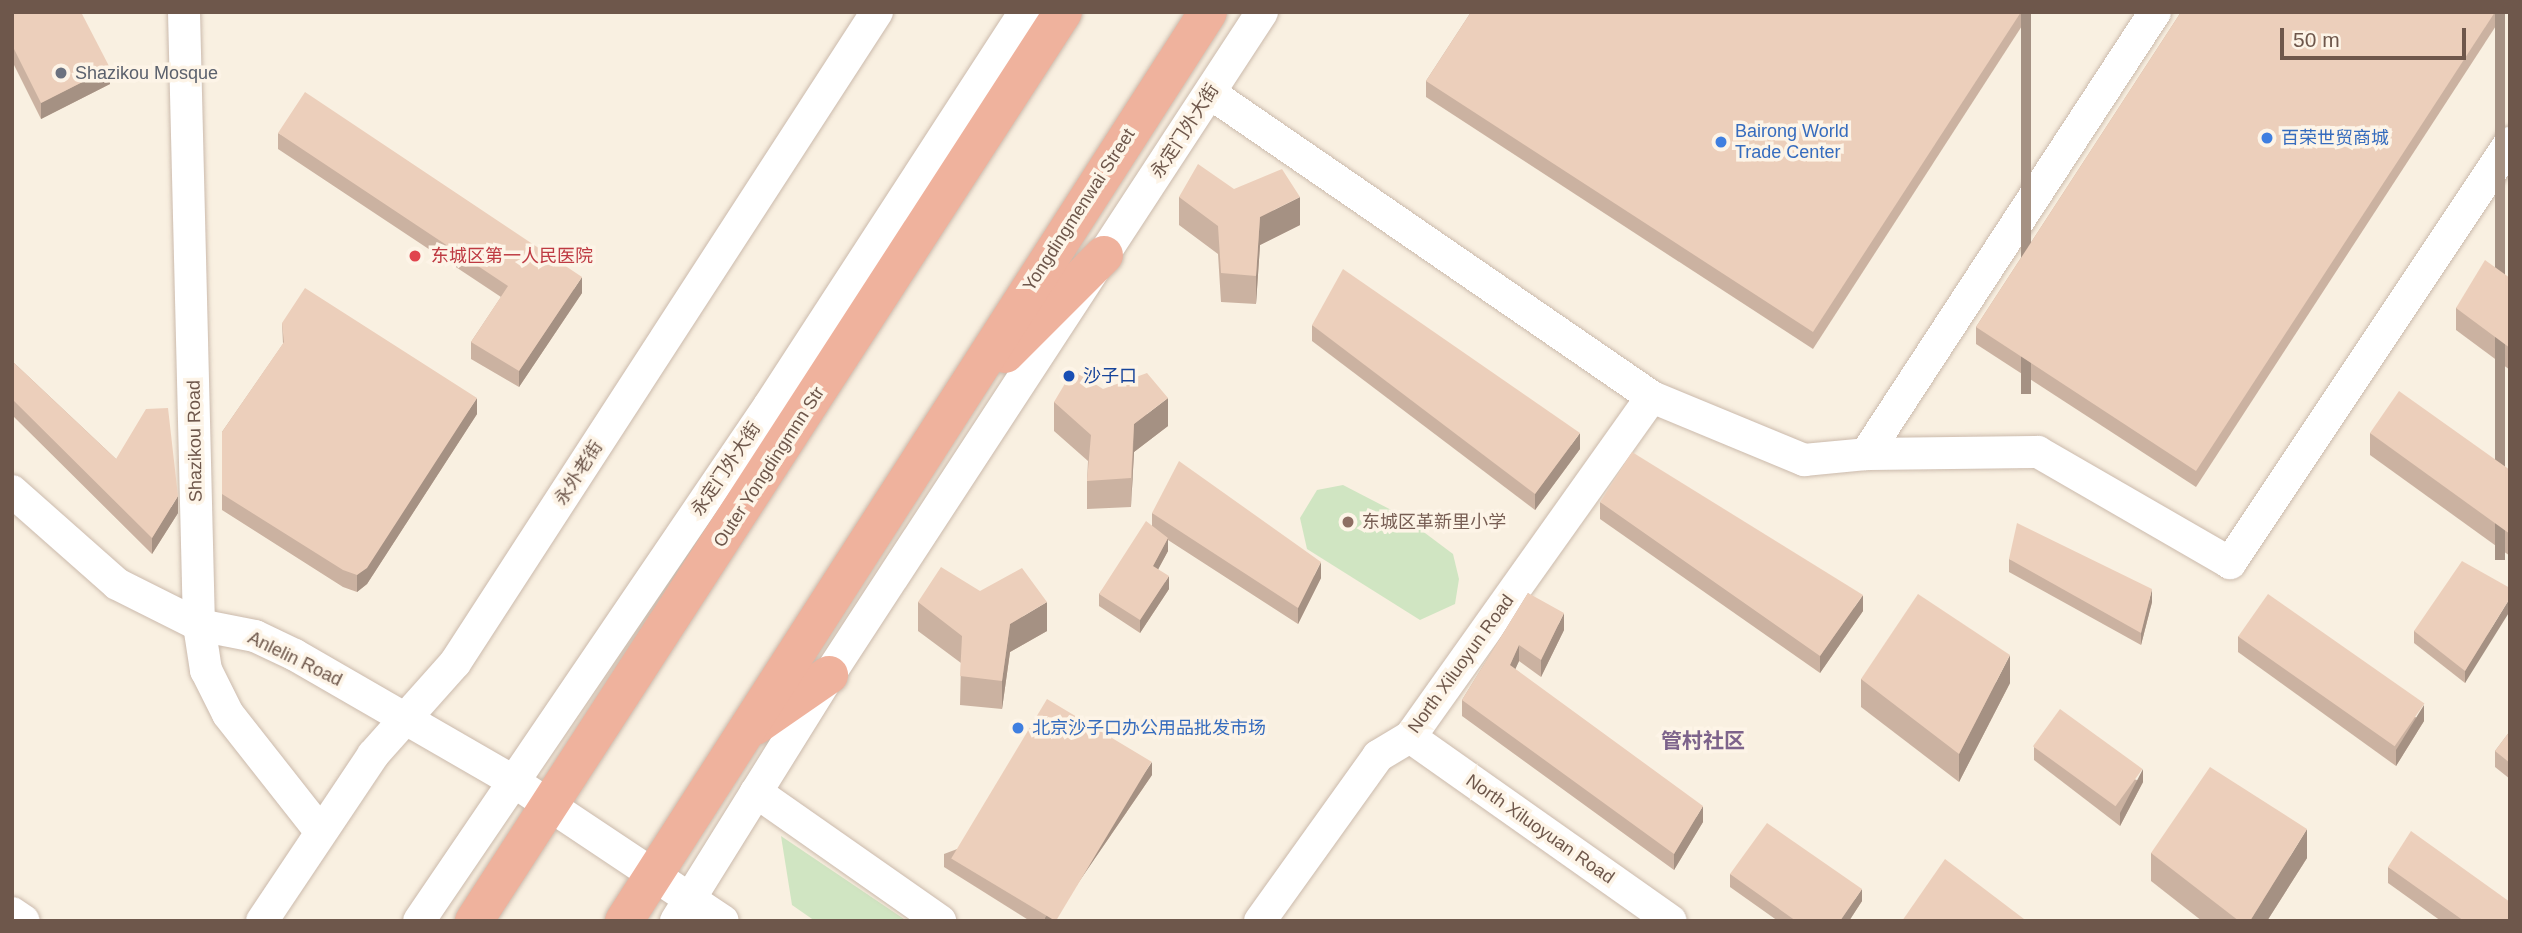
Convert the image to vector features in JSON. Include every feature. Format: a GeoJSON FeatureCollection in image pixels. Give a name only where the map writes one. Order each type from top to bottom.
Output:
{"type":"FeatureCollection","features":[{"type":"Feature","properties":{"kind":"highway","name":"Outer Yongdingmnn Str"},"geometry":{"type":"LineString","coordinates":[[474,921],[1063,12]]}},
{"type":"Feature","properties":{"kind":"highway","name":"Yongdingmenwai Street"},"geometry":{"type":"LineString","coordinates":[[951,408],[1208,12]]}},
{"type":"Feature","properties":{"kind":"highway"},"geometry":{"type":"LineString","coordinates":[[624,921],[951,408],[1104,255]]}},
{"type":"Feature","properties":{"kind":"highway"},"geometry":{"type":"LineString","coordinates":[[742,735],[829,675]]}},
{"type":"Feature","properties":{"kind":"street","name":"Shazikou Road"},"geometry":{"type":"LineString","coordinates":[[184,12],[199,625],[206,670],[228,714],[321,832]]}},
{"type":"Feature","properties":{"kind":"street","name":"永外老街"},"geometry":{"type":"LineString","coordinates":[[262,921],[373,755],[456,663],[877,12]]}},
{"type":"Feature","properties":{"kind":"street","name":"永定门外大街"},"geometry":{"type":"LineString","coordinates":[[419,921],[769,405],[1025,12]]}},
{"type":"Feature","properties":{"kind":"street","name":"永定门外大街"},"geometry":{"type":"LineString","coordinates":[[683,910],[829,675],[1262,12]]}},
{"type":"Feature","properties":{"kind":"street"},"geometry":{"type":"LineString","coordinates":[[1866,454],[2155,12]]}},
{"type":"Feature","properties":{"kind":"street"},"geometry":{"type":"LineString","coordinates":[[1210,93],[1652,397],[1804,460],[1866,454],[2038,452],[2230,563],[2510,143]]}},
{"type":"Feature","properties":{"kind":"street","name":"North Xiluoyun Road"},"geometry":{"type":"LineString","coordinates":[[1260,921],[1378,756],[1410,737],[1652,397]]}},
{"type":"Feature","properties":{"kind":"street","name":"Anlelin Road"},"geometry":{"type":"LineString","coordinates":[[12,491],[117,584],[199,625],[255,636],[407,718],[513,781],[654,874],[683,910],[723,921]]}},
{"type":"Feature","properties":{"kind":"street","name":"North Xiluoyuan Road"},"geometry":{"type":"LineString","coordinates":[[1410,737],[1671,921]]}},
{"type":"Feature","properties":{"kind":"street"},"geometry":{"type":"LineString","coordinates":[[757,792],[940,921]]}},
{"type":"Feature","properties":{"kind":"street"},"geometry":{"type":"LineString","coordinates":[[12,913],[24,921]]}},
{"type":"Feature","properties":{"kind":"green space"},"geometry":{"type":"Polygon","coordinates":[[[1343,485],[1401,515],[1453,554],[1459,579],[1455,604],[1420,620],[1307,549],[1300,518],[1317,490],[1343,485]]]}},
{"type":"Feature","properties":{"kind":"green space"},"geometry":{"type":"Polygon","coordinates":[[[781,836],[907,921],[815,921],[792,905],[781,836]]]}},
{"type":"Feature","properties":{"kind":"building","name":"Shazikou Mosque"},"geometry":{"type":"Polygon","coordinates":[[[12,12],[81,12],[110,68],[41,103],[12,45],[12,12]]]}},
{"type":"Feature","properties":{"kind":"building","name":"Bairong World Trade Center"},"geometry":{"type":"Polygon","coordinates":[[[1471,12],[2021,12],[1813,332],[1426,81],[1471,12]]]}},
{"type":"Feature","properties":{"kind":"building","name":"百荣世贸商城"},"geometry":{"type":"Polygon","coordinates":[[[2181,12],[2495,12],[2196,471],[1976,327],[2181,12]]]}},
{"type":"Feature","properties":{"kind":"building"},"geometry":{"type":"Polygon","coordinates":[[[305,92],[582,277],[519,371],[471,342],[508,286],[278,133],[305,92]]]}},
{"type":"Feature","properties":{"kind":"building"},"geometry":{"type":"Polygon","coordinates":[[[1198,164],[1234,189],[1282,169],[1300,197],[1260,217],[1256,276],[1221,273],[1218,226],[1179,197],[1198,164]]]}},
{"type":"Feature","properties":{"kind":"building"},"geometry":{"type":"Polygon","coordinates":[[[2485,260],[2510,278],[2510,348],[2456,308],[2485,260]]]}},
{"type":"Feature","properties":{"kind":"building"},"geometry":{"type":"Polygon","coordinates":[[[1343,269],[1580,433],[1535,494],[1312,325],[1343,269]]]}},
{"type":"Feature","properties":{"kind":"building"},"geometry":{"type":"Polygon","coordinates":[[[305,288],[477,398],[367,568],[357,575],[343,570],[222,494],[222,432],[284,342],[282,323],[305,288]]]}},
{"type":"Feature","properties":{"kind":"building"},"geometry":{"type":"Polygon","coordinates":[[[12,361],[116,459],[146,409],[168,408],[178,496],[152,538],[12,399],[12,361]]]}},
{"type":"Feature","properties":{"kind":"building"},"geometry":{"type":"Polygon","coordinates":[[[1073,370],[1103,389],[1147,373],[1168,398],[1134,424],[1131,478],[1087,481],[1091,435],[1054,402],[1073,370]]]}},
{"type":"Feature","properties":{"kind":"building"},"geometry":{"type":"Polygon","coordinates":[[[2399,391],[2510,470],[2510,534],[2370,433],[2399,391]]]}},
{"type":"Feature","properties":{"kind":"building"},"geometry":{"type":"Polygon","coordinates":[[[1632,452],[1863,595],[1820,656],[1600,502],[1632,452]]]}},
{"type":"Feature","properties":{"kind":"building"},"geometry":{"type":"Polygon","coordinates":[[[1179,461],[1321,562],[1298,608],[1152,513],[1179,461]]]}},
{"type":"Feature","properties":{"kind":"building"},"geometry":{"type":"Polygon","coordinates":[[[1146,521],[1168,538],[1153,566],[1169,576],[1140,620],[1099,594],[1146,521]]]}},
{"type":"Feature","properties":{"kind":"building"},"geometry":{"type":"Polygon","coordinates":[[[2017,523],[2152,589],[2141,633],[2009,559],[2017,523]]]}},
{"type":"Feature","properties":{"kind":"building"},"geometry":{"type":"Polygon","coordinates":[[[2462,561],[2510,588],[2510,598],[2465,671],[2414,631],[2462,561]]]}},
{"type":"Feature","properties":{"kind":"building"},"geometry":{"type":"Polygon","coordinates":[[[941,567],[980,591],[1022,568],[1047,602],[1010,624],[1002,681],[960,676],[962,636],[918,602],[941,567]]]}},
{"type":"Feature","properties":{"kind":"building"},"geometry":{"type":"Polygon","coordinates":[[[1528,593],[1564,613],[1541,660],[1519,645],[1510,665],[1703,806],[1674,854],[1462,700],[1528,593]]]}},
{"type":"Feature","properties":{"kind":"building"},"geometry":{"type":"Polygon","coordinates":[[[1918,594],[2010,655],[1959,754],[1861,679],[1918,594]]]}},
{"type":"Feature","properties":{"kind":"building"},"geometry":{"type":"Polygon","coordinates":[[[2268,594],[2424,704],[2395,746],[2238,637],[2268,594]]]}},
{"type":"Feature","properties":{"kind":"building"},"geometry":{"type":"Polygon","coordinates":[[[1047,699],[1152,762],[1056,921],[951,858],[1047,699]]]}},
{"type":"Feature","properties":{"kind":"building"},"geometry":{"type":"Polygon","coordinates":[[[2060,709],[2143,769],[2115,806],[2033,746],[2060,709]]]}},
{"type":"Feature","properties":{"kind":"building"},"geometry":{"type":"Polygon","coordinates":[[[2510,731],[2510,763],[2495,751],[2510,731]]]}},
{"type":"Feature","properties":{"kind":"building"},"geometry":{"type":"Polygon","coordinates":[[[2210,767],[2307,829],[2250,921],[2239,921],[2151,853],[2210,767]]]}},
{"type":"Feature","properties":{"kind":"building"},"geometry":{"type":"Polygon","coordinates":[[[1767,823],[1862,889],[1840,921],[1796,921],[1730,874],[1767,823]]]}},
{"type":"Feature","properties":{"kind":"building"},"geometry":{"type":"Polygon","coordinates":[[[2411,831],[2510,902],[2510,921],[2464,921],[2388,867],[2411,831]]]}},
{"type":"Feature","properties":{"kind":"building"},"geometry":{"type":"Polygon","coordinates":[[[1945,859],[2024,919],[2024,921],[1902,921],[1945,859]]]}},
{"type":"Feature","properties":{"kind":"place","name":"Shazikou Mosque"},"geometry":{"type":"Point","coordinates":[61,73]}},
{"type":"Feature","properties":{"kind":"place","name":"百荣世贸商城"},"geometry":{"type":"Point","coordinates":[2267,138]}},
{"type":"Feature","properties":{"kind":"place","name":"Bairong World Trade Center"},"geometry":{"type":"Point","coordinates":[1721,142]}},
{"type":"Feature","properties":{"kind":"place","name":"东城区第一人民医院"},"geometry":{"type":"Point","coordinates":[415,256]}},
{"type":"Feature","properties":{"kind":"place","name":"沙子口"},"geometry":{"type":"Point","coordinates":[1069,376]}},
{"type":"Feature","properties":{"kind":"place","name":"东城区革新里小学"},"geometry":{"type":"Point","coordinates":[1348,522]}},
{"type":"Feature","properties":{"kind":"place","name":"北京沙子口办公用品批发市场"},"geometry":{"type":"Point","coordinates":[1018,728]}},
{"type":"Feature","properties":{"kind":"district","name":"管村社区"},"geometry":{"type":"Point","coordinates":[1703,741]}}]}
